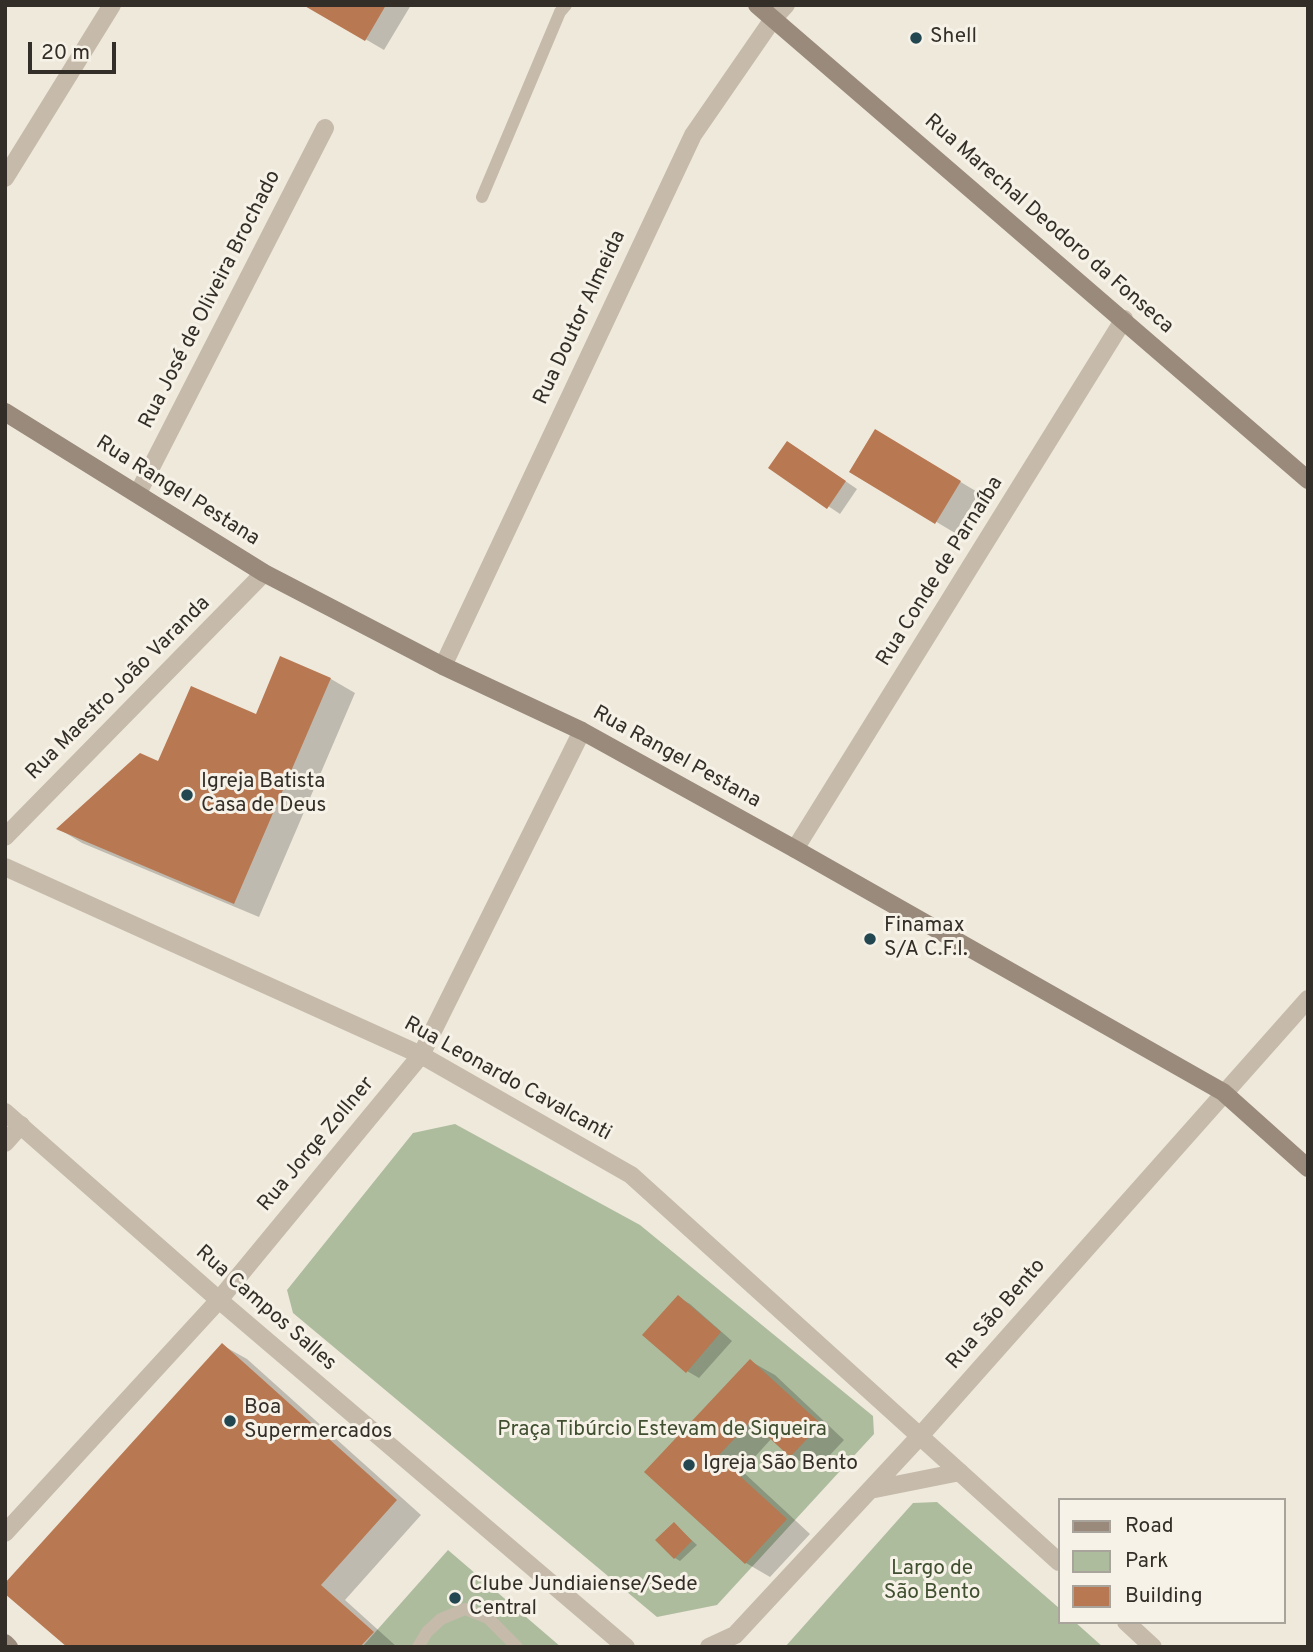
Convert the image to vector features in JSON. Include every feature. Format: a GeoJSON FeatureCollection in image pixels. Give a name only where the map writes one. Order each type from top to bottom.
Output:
{"type":"FeatureCollection","features":[{"type":"Feature","properties":{"kind":"main road","name":"Rua Marechal Deodoro da Fonseca"},"geometry":{"type":"LineString","coordinates":[[757,5],[1308,480]]}},
{"type":"Feature","properties":{"kind":"main road","name":"Rua Rangel Pestana"},"geometry":{"type":"LineString","coordinates":[[5,412],[264,573],[443,666],[582,732],[795,849],[1223,1092],[1308,1168]]}},
{"type":"Feature","properties":{"kind":"street"},"geometry":{"type":"LineString","coordinates":[[5,178],[112,5]]}},
{"type":"Feature","properties":{"kind":"street","name":"Rua Doutor Almeida"},"geometry":{"type":"LineString","coordinates":[[443,666],[693,135],[773,19],[786,5]]}},
{"type":"Feature","properties":{"kind":"street","name":"Rua José de Oliveira Brochado"},"geometry":{"type":"LineString","coordinates":[[138,493],[325,128]]}},
{"type":"Feature","properties":{"kind":"street","name":"Rua Conde de Parnaíba"},"geometry":{"type":"LineString","coordinates":[[795,849],[1124,320]]}},
{"type":"Feature","properties":{"kind":"street","name":"Rua Maestro João Varanda"},"geometry":{"type":"LineString","coordinates":[[5,837],[264,573]]}},
{"type":"Feature","properties":{"kind":"street","name":"Rua Jorge Zollner"},"geometry":{"type":"LineString","coordinates":[[5,1532],[219,1300],[421,1055],[582,732]]}},
{"type":"Feature","properties":{"kind":"street","name":"Rua Leonardo Cavalcanti"},"geometry":{"type":"LineString","coordinates":[[5,867],[421,1055],[631,1175],[1058,1561]]}},
{"type":"Feature","properties":{"kind":"street","name":"Rua São Bento"},"geometry":{"type":"LineString","coordinates":[[709,1647],[732,1641],[920,1436],[1308,999]]}},
{"type":"Feature","properties":{"kind":"street","name":"Rua Campos Salles"},"geometry":{"type":"LineString","coordinates":[[5,1112],[219,1300],[626,1647]]}},
{"type":"Feature","properties":{"kind":"street"},"geometry":{"type":"LineString","coordinates":[[5,1143],[21,1125]]}},
{"type":"Feature","properties":{"kind":"street"},"geometry":{"type":"LineString","coordinates":[[870,1490],[960,1472]]}},
{"type":"Feature","properties":{"kind":"street"},"geometry":{"type":"LineString","coordinates":[[1128,1624],[1153,1647]]}},
{"type":"Feature","properties":{"kind":"lane"},"geometry":{"type":"LineString","coordinates":[[482,197],[560,12],[566,5]]}},
{"type":"Feature","properties":{"kind":"lane"},"geometry":{"type":"LineString","coordinates":[[418,1647],[427,1632],[441,1619],[466,1609],[488,1618],[517,1647]]}},
{"type":"Feature","properties":{"kind":"green space","name":"Praça Tibúrcio Estevam de Siqueira"},"geometry":{"type":"Polygon","coordinates":[[[455,1124],[640,1225],[873,1416],[874,1434],[717,1605],[657,1617],[293,1313],[287,1290],[413,1133],[455,1124]]]}},
{"type":"Feature","properties":{"kind":"green space","name":"Largo de São Bento"},"geometry":{"type":"Polygon","coordinates":[[[937,1502],[1058,1607],[1058,1624],[1077,1624],[1103,1647],[785,1647],[913,1503],[937,1502]]]}},
{"type":"Feature","properties":{"kind":"green space","name":"Clube Jundiaiense/Sede Central"},"geometry":{"type":"Polygon","coordinates":[[[448,1550],[561,1647],[362,1647],[448,1550]]]}},
{"type":"Feature","properties":{"kind":"building"},"geometry":{"type":"Polygon","coordinates":[[[303,5],[386,5],[365,41],[303,5]]]}},
{"type":"Feature","properties":{"kind":"building"},"geometry":{"type":"Polygon","coordinates":[[[875,429],[961,481],[935,524],[849,472],[875,429]]]}},
{"type":"Feature","properties":{"kind":"building"},"geometry":{"type":"Polygon","coordinates":[[[787,441],[846,481],[827,509],[768,468],[787,441]]]}},
{"type":"Feature","properties":{"kind":"building","name":"Igreja Batista Casa de Deus"},"geometry":{"type":"Polygon","coordinates":[[[280,656],[331,678],[234,904],[56,829],[140,753],[158,761],[191,686],[256,714],[280,656]]]}},
{"type":"Feature","properties":{"kind":"building"},"geometry":{"type":"Polygon","coordinates":[[[678,1295],[721,1332],[686,1373],[642,1335],[678,1295]]]}},
{"type":"Feature","properties":{"kind":"building","name":"Boa Supermercados"},"geometry":{"type":"Polygon","coordinates":[[[222,1343],[397,1500],[321,1585],[374,1632],[360,1647],[67,1647],[5,1594],[5,1583],[222,1343]]]}},
{"type":"Feature","properties":{"kind":"building","name":"Igreja São Bento"},"geometry":{"type":"Polygon","coordinates":[[[750,1359],[821,1424],[790,1457],[751,1421],[718,1456],[787,1519],[745,1564],[644,1472],[750,1359]]]}},
{"type":"Feature","properties":{"kind":"building"},"geometry":{"type":"Polygon","coordinates":[[[674,1522],[692,1541],[674,1559],[655,1540],[674,1522]]]}},
{"type":"Feature","properties":{"kind":"place","name":"Shell"},"geometry":{"type":"Point","coordinates":[916,38]}},
{"type":"Feature","properties":{"kind":"place","name":"Igreja Batista Casa de Deus"},"geometry":{"type":"Point","coordinates":[187,795]}},
{"type":"Feature","properties":{"kind":"place","name":"Finamax S/A C.F.I."},"geometry":{"type":"Point","coordinates":[870,939]}},
{"type":"Feature","properties":{"kind":"place","name":"Boa Supermercados"},"geometry":{"type":"Point","coordinates":[230,1421]}},
{"type":"Feature","properties":{"kind":"place","name":"Igreja São Bento"},"geometry":{"type":"Point","coordinates":[689,1465]}},
{"type":"Feature","properties":{"kind":"place","name":"Clube Jundiaiense/Sede Central"},"geometry":{"type":"Point","coordinates":[455,1598]}}]}
